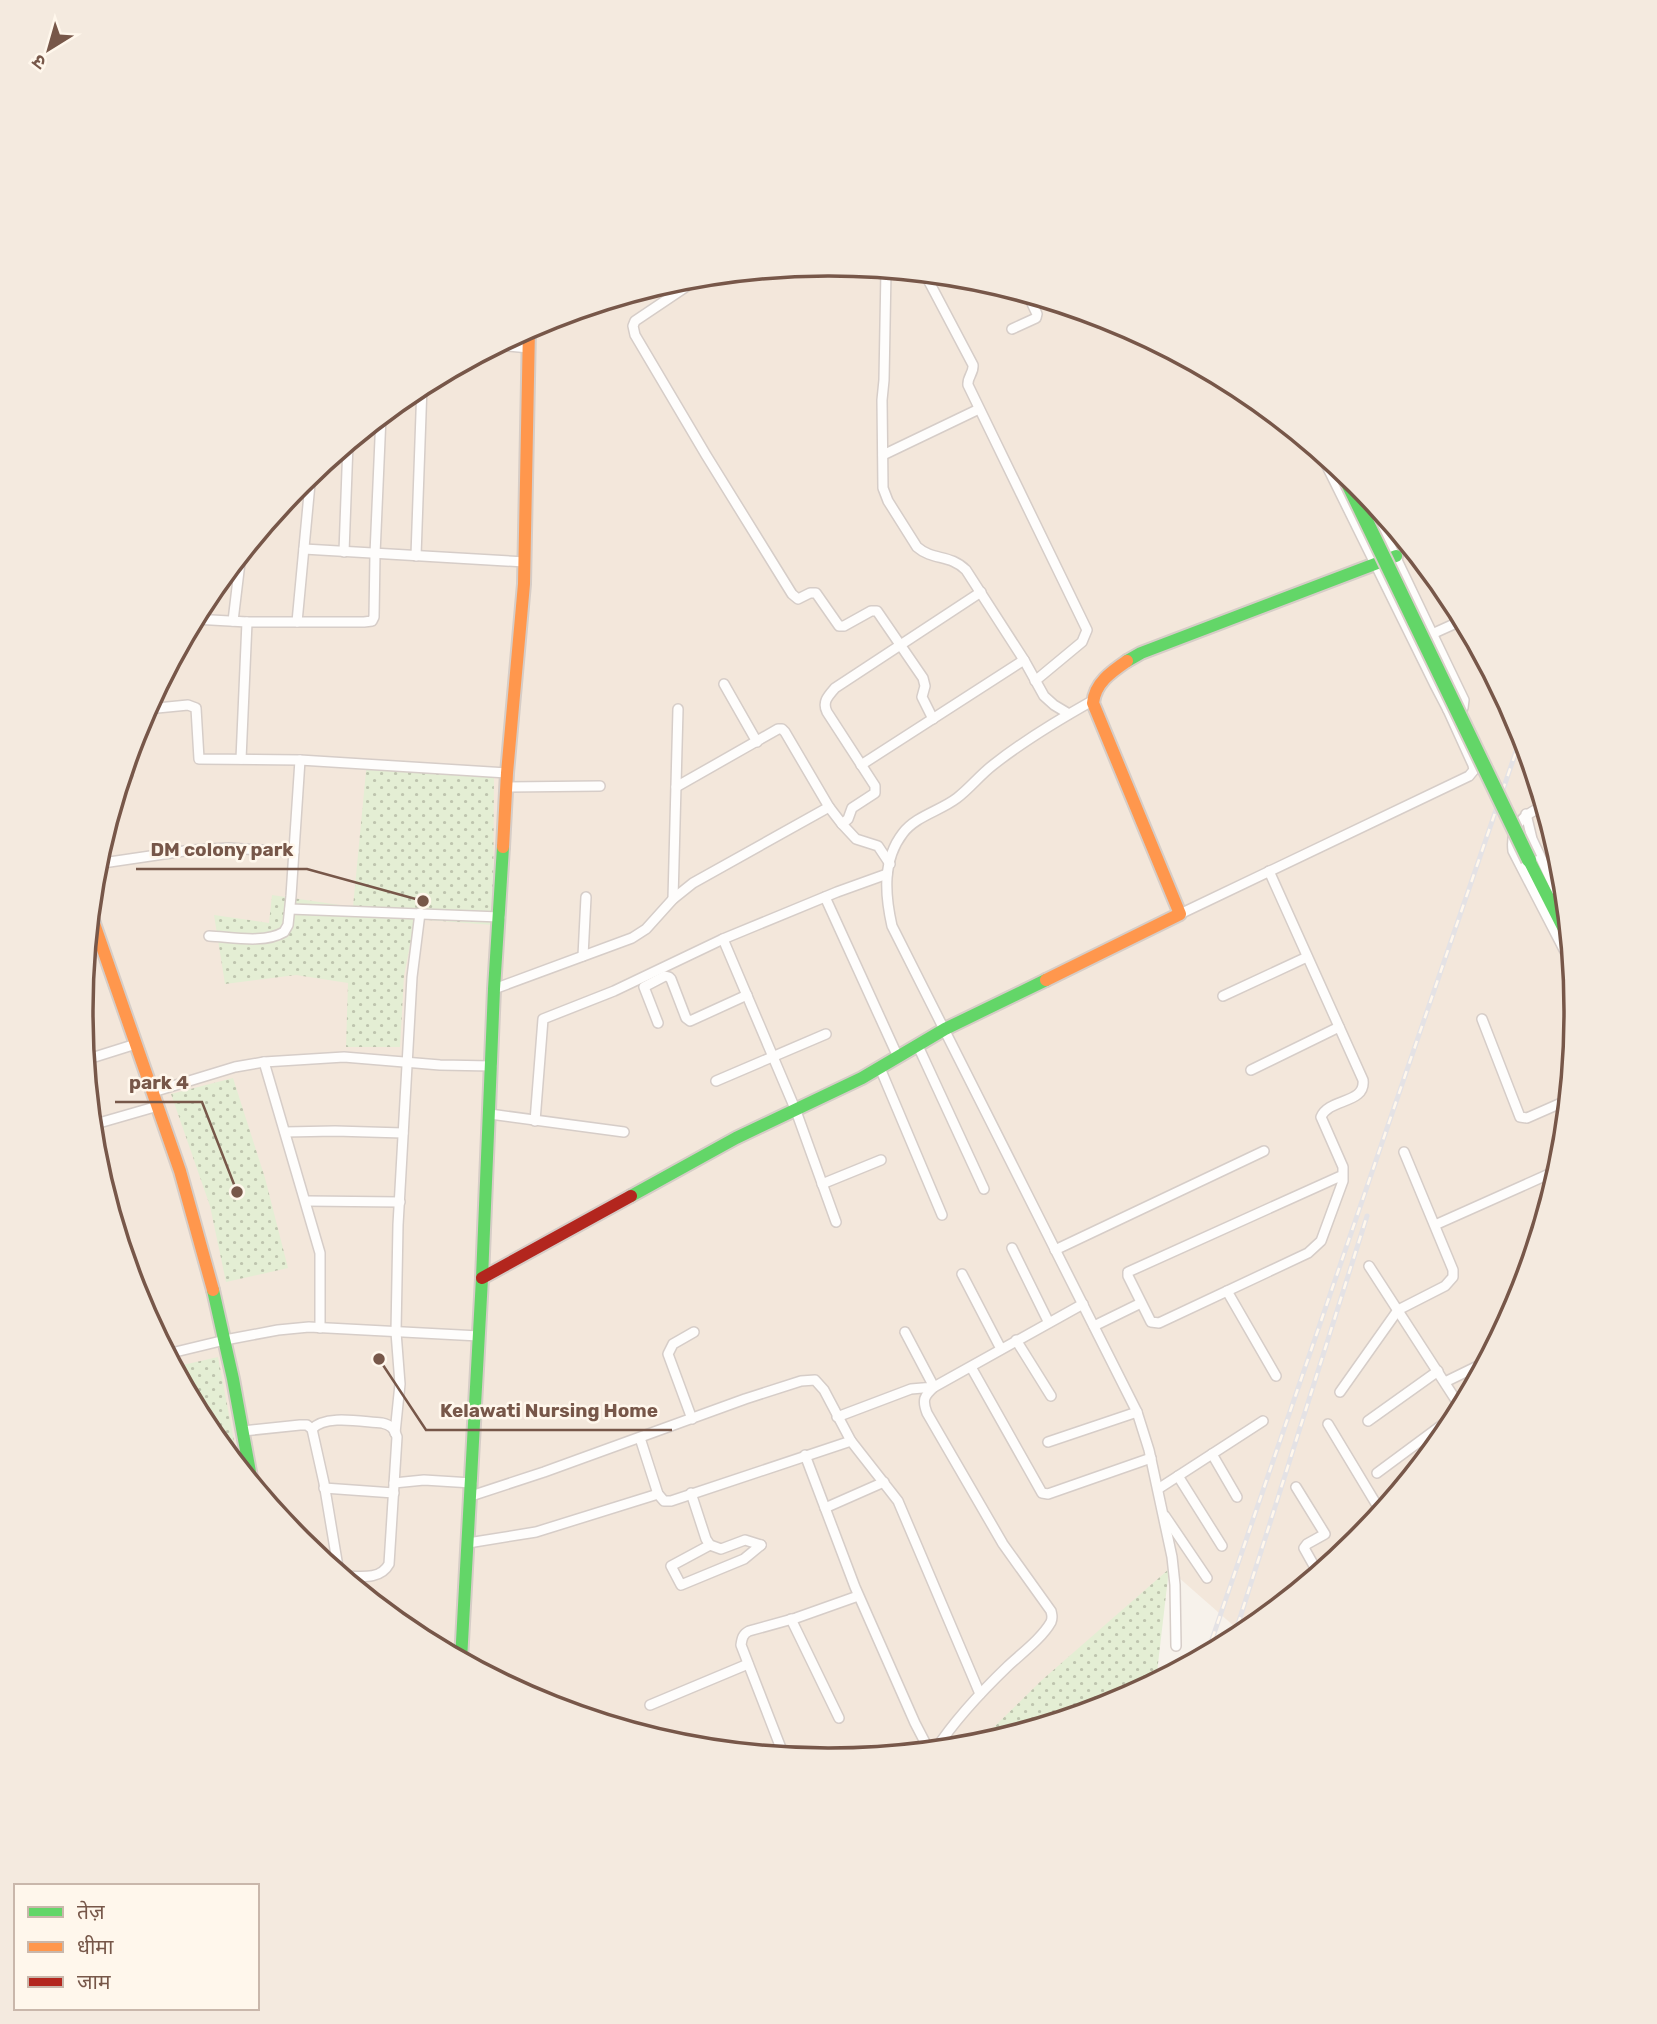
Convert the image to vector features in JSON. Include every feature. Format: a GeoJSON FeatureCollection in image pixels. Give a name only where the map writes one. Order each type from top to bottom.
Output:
{"type":"FeatureCollection","features":[{"type":"Feature","properties":{"kind":"street"},"geometry":{"type":"LineString","coordinates":[[886,279],[884,380],[881,400],[883,488],[888,500],[917,547],[924,553],[958,562],[966,570],[1044,696],[1069,714]]}},
{"type":"Feature","properties":{"kind":"street"},"geometry":{"type":"LineString","coordinates":[[930,284],[973,365],[968,385],[1087,630],[1082,642],[1035,681]]}},
{"type":"Feature","properties":{"kind":"street"},"geometry":{"type":"LineString","coordinates":[[679,291],[635,321],[633,326],[635,335],[706,455],[795,597],[802,598],[816,593],[839,626],[844,626],[871,611],[877,611],[925,682],[922,697],[933,719]]}},
{"type":"Feature","properties":{"kind":"street"},"geometry":{"type":"LineString","coordinates":[[1012,329],[1036,318],[1033,305]]}},
{"type":"Feature","properties":{"kind":"street"},"geometry":{"type":"LineString","coordinates":[[462,1649],[472,1489],[506,780],[524,584],[529,340]]}},
{"type":"Feature","properties":{"kind":"street"},"geometry":{"type":"LineString","coordinates":[[515,347],[529,348]]}},
{"type":"Feature","properties":{"kind":"street"},"geometry":{"type":"LineString","coordinates":[[416,556],[422,399]]}},
{"type":"Feature","properties":{"kind":"street"},"geometry":{"type":"LineString","coordinates":[[883,455],[979,409]]}},
{"type":"Feature","properties":{"kind":"street"},"geometry":{"type":"LineString","coordinates":[[206,620],[372,621],[381,428]]}},
{"type":"Feature","properties":{"kind":"street"},"geometry":{"type":"LineString","coordinates":[[344,552],[348,455]]}},
{"type":"Feature","properties":{"kind":"street"},"geometry":{"type":"LineString","coordinates":[[482,1278],[736,1138],[880,1068],[946,1029],[1472,774],[1473,765],[1448,710],[1331,475]]}},
{"type":"Feature","properties":{"kind":"street"},"geometry":{"type":"LineString","coordinates":[[297,622],[309,491]]}},
{"type":"Feature","properties":{"kind":"street"},"geometry":{"type":"LineString","coordinates":[[1355,499],[1558,918]]}},
{"type":"Feature","properties":{"kind":"street"},"geometry":{"type":"LineString","coordinates":[[1381,526],[1464,700],[1463,708],[1452,713],[1448,710]]}},
{"type":"Feature","properties":{"kind":"street"},"geometry":{"type":"LineString","coordinates":[[304,549],[524,562]]}},
{"type":"Feature","properties":{"kind":"street"},"geometry":{"type":"LineString","coordinates":[[1180,914],[1093,701],[1098,687],[1119,665],[1142,653],[1396,556]]}},
{"type":"Feature","properties":{"kind":"street"},"geometry":{"type":"LineString","coordinates":[[233,621],[239,573]]}},
{"type":"Feature","properties":{"kind":"street"},"geometry":{"type":"LineString","coordinates":[[842,824],[848,819],[852,808],[876,790],[827,712],[825,700],[835,688],[981,592]]}},
{"type":"Feature","properties":{"kind":"street"},"geometry":{"type":"LineString","coordinates":[[241,759],[247,622]]}},
{"type":"Feature","properties":{"kind":"street"},"geometry":{"type":"LineString","coordinates":[[1432,634],[1454,624]]}},
{"type":"Feature","properties":{"kind":"street"},"geometry":{"type":"LineString","coordinates":[[861,765],[1024,660]]}},
{"type":"Feature","properties":{"kind":"street"},"geometry":{"type":"LineString","coordinates":[[724,684],[757,742]]}},
{"type":"Feature","properties":{"kind":"street"},"geometry":{"type":"LineString","coordinates":[[1093,701],[994,764],[955,800],[914,822],[895,846],[887,874],[886,900],[892,926],[946,1029],[1146,1434],[1172,1557],[1177,1646]]}},
{"type":"Feature","properties":{"kind":"street"},"geometry":{"type":"LineString","coordinates":[[159,708],[196,708],[199,759],[300,760],[506,780],[600,786]]}},
{"type":"Feature","properties":{"kind":"street"},"geometry":{"type":"LineString","coordinates":[[673,899],[678,709]]}},
{"type":"Feature","properties":{"kind":"street"},"geometry":{"type":"LineString","coordinates":[[676,787],[778,729],[786,732],[829,807],[842,824],[856,839],[878,846],[890,864]]}},
{"type":"Feature","properties":{"kind":"street"},"geometry":{"type":"LineString","coordinates":[[209,936],[254,938],[280,935],[288,925],[300,760]]}},
{"type":"Feature","properties":{"kind":"street"},"geometry":{"type":"LineString","coordinates":[[494,989],[632,938],[646,929],[673,899],[693,883],[829,807]]}},
{"type":"Feature","properties":{"kind":"street"},"geometry":{"type":"LineString","coordinates":[[1535,810],[1526,814],[1517,825],[1512,840],[1513,851],[1561,943]]}},
{"type":"Feature","properties":{"kind":"street"},"geometry":{"type":"LineString","coordinates":[[1526,814],[1532,839],[1551,876]]}},
{"type":"Feature","properties":{"kind":"street"},"geometry":{"type":"LineString","coordinates":[[108,862],[191,850],[229,848],[294,852]]}},
{"type":"Feature","properties":{"kind":"street"},"geometry":{"type":"LineString","coordinates":[[1269,871],[1363,1080],[1364,1086],[1359,1094],[1325,1109],[1321,1117],[1343,1167],[1343,1175],[1321,1241],[1308,1253],[1159,1323],[1151,1322],[1128,1272],[1343,1175]]}},
{"type":"Feature","properties":{"kind":"street"},"geometry":{"type":"LineString","coordinates":[[535,1121],[543,1019],[614,990],[723,939],[887,874]]}},
{"type":"Feature","properties":{"kind":"street"},"geometry":{"type":"LineString","coordinates":[[583,956],[586,897]]}},
{"type":"Feature","properties":{"kind":"street"},"geometry":{"type":"LineString","coordinates":[[825,897],[898,1057]]}},
{"type":"Feature","properties":{"kind":"street"},"geometry":{"type":"LineString","coordinates":[[289,909],[500,917]]}},
{"type":"Feature","properties":{"kind":"street"},"geometry":{"type":"LineString","coordinates":[[395,1433],[400,1384],[396,1332],[403,1133],[412,977],[421,914]]}},
{"type":"Feature","properties":{"kind":"street"},"geometry":{"type":"LineString","coordinates":[[97,933],[191,1209],[225,1339],[247,1463]]}},
{"type":"Feature","properties":{"kind":"street"},"geometry":{"type":"LineString","coordinates":[[723,939],[796,1111],[836,1222]]}},
{"type":"Feature","properties":{"kind":"street"},"geometry":{"type":"LineString","coordinates":[[1223,996],[1307,957]]}},
{"type":"Feature","properties":{"kind":"street"},"geometry":{"type":"LineString","coordinates":[[658,1023],[644,987],[665,976],[671,979],[686,1018],[690,1021],[747,995]]}},
{"type":"Feature","properties":{"kind":"street"},"geometry":{"type":"LineString","coordinates":[[1482,1019],[1520,1117],[1527,1118],[1558,1104]]}},
{"type":"Feature","properties":{"kind":"street"},"geometry":{"type":"LineString","coordinates":[[1251,1070],[1339,1027]]}},
{"type":"Feature","properties":{"kind":"street"},"geometry":{"type":"LineString","coordinates":[[716,1081],[826,1034]]}},
{"type":"Feature","properties":{"kind":"street"},"geometry":{"type":"LineString","coordinates":[[94,1057],[136,1044]]}},
{"type":"Feature","properties":{"kind":"street"},"geometry":{"type":"LineString","coordinates":[[918,1046],[984,1189]]}},
{"type":"Feature","properties":{"kind":"street"},"geometry":{"type":"LineString","coordinates":[[101,1121],[234,1067],[264,1062],[344,1057],[440,1065],[492,1066]]}},
{"type":"Feature","properties":{"kind":"street"},"geometry":{"type":"LineString","coordinates":[[264,1062],[320,1253],[320,1328]]}},
{"type":"Feature","properties":{"kind":"street"},"geometry":{"type":"LineString","coordinates":[[880,1068],[942,1215]]}},
{"type":"Feature","properties":{"kind":"street"},"geometry":{"type":"LineString","coordinates":[[490,1114],[624,1132]]}},
{"type":"Feature","properties":{"kind":"street"},"geometry":{"type":"LineString","coordinates":[[285,1132],[403,1133]]}},
{"type":"Feature","properties":{"kind":"street"},"geometry":{"type":"LineString","coordinates":[[1055,1250],[1264,1151]]}},
{"type":"Feature","properties":{"kind":"street"},"geometry":{"type":"LineString","coordinates":[[1340,1392],[1398,1310],[1445,1286],[1453,1277],[1453,1270],[1404,1152]]}},
{"type":"Feature","properties":{"kind":"street"},"geometry":{"type":"LineString","coordinates":[[822,1184],[881,1160]]}},
{"type":"Feature","properties":{"kind":"street"},"geometry":{"type":"LineString","coordinates":[[1435,1225],[1545,1176]]}},
{"type":"Feature","properties":{"kind":"street"},"geometry":{"type":"LineString","coordinates":[[306,1201],[400,1202]]}},
{"type":"Feature","properties":{"kind":"street"},"geometry":{"type":"LineString","coordinates":[[1012,1248],[1048,1321]]}},
{"type":"Feature","properties":{"kind":"street"},"geometry":{"type":"LineString","coordinates":[[1369,1266],[1455,1398]]}},
{"type":"Feature","properties":{"kind":"street"},"geometry":{"type":"LineString","coordinates":[[962,1274],[1001,1349]]}},
{"type":"Feature","properties":{"kind":"street"},"geometry":{"type":"LineString","coordinates":[[1227,1291],[1276,1376]]}},
{"type":"Feature","properties":{"kind":"street"},"geometry":{"type":"LineString","coordinates":[[1094,1326],[1141,1303]]}},
{"type":"Feature","properties":{"kind":"street"},"geometry":{"type":"LineString","coordinates":[[943,1738],[980,1694],[1038,1637],[1052,1617],[1051,1611],[1003,1544],[927,1413],[924,1397],[934,1387],[1048,1321],[1083,1304]]}},
{"type":"Feature","properties":{"kind":"street"},"geometry":{"type":"LineString","coordinates":[[176,1352],[225,1339],[278,1330],[320,1328],[479,1336]]}},
{"type":"Feature","properties":{"kind":"street"},"geometry":{"type":"LineString","coordinates":[[692,1419],[668,1354],[673,1343],[694,1332]]}},
{"type":"Feature","properties":{"kind":"street"},"geometry":{"type":"LineString","coordinates":[[905,1332],[934,1387]]}},
{"type":"Feature","properties":{"kind":"street"},"geometry":{"type":"LineString","coordinates":[[1016,1340],[1051,1396]]}},
{"type":"Feature","properties":{"kind":"street"},"geometry":{"type":"LineString","coordinates":[[971,1367],[1042,1493],[1048,1494],[1151,1458]]}},
{"type":"Feature","properties":{"kind":"street"},"geometry":{"type":"LineString","coordinates":[[1445,1382],[1472,1369]]}},
{"type":"Feature","properties":{"kind":"street"},"geometry":{"type":"LineString","coordinates":[[1368,1422],[1437,1371]]}},
{"type":"Feature","properties":{"kind":"street"},"geometry":{"type":"LineString","coordinates":[[324,1488],[394,1488],[424,1480],[472,1489],[640,1438],[745,1399],[809,1380],[819,1383],[851,1440],[898,1501],[980,1694]]}},
{"type":"Feature","properties":{"kind":"street"},"geometry":{"type":"LineString","coordinates":[[837,1417],[911,1389],[934,1387]]}},
{"type":"Feature","properties":{"kind":"street"},"geometry":{"type":"LineString","coordinates":[[1048,1441],[1137,1412]]}},
{"type":"Feature","properties":{"kind":"street"},"geometry":{"type":"LineString","coordinates":[[312,1429],[322,1421],[389,1424],[397,1437],[390,1557],[386,1570],[376,1576],[355,1575]]}},
{"type":"Feature","properties":{"kind":"street"},"geometry":{"type":"LineString","coordinates":[[1158,1489],[1263,1421]]}},
{"type":"Feature","properties":{"kind":"street"},"geometry":{"type":"LineString","coordinates":[[243,1431],[300,1424],[312,1429],[337,1560]]}},
{"type":"Feature","properties":{"kind":"street"},"geometry":{"type":"LineString","coordinates":[[1328,1424],[1376,1504]]}},
{"type":"Feature","properties":{"kind":"street"},"geometry":{"type":"LineString","coordinates":[[1377,1474],[1431,1433]]}},
{"type":"Feature","properties":{"kind":"street"},"geometry":{"type":"LineString","coordinates":[[640,1438],[658,1494],[664,1501],[851,1440]]}},
{"type":"Feature","properties":{"kind":"street"},"geometry":{"type":"LineString","coordinates":[[1212,1454],[1237,1497]]}},
{"type":"Feature","properties":{"kind":"street"},"geometry":{"type":"LineString","coordinates":[[806,1455],[858,1596],[924,1741]]}},
{"type":"Feature","properties":{"kind":"street"},"geometry":{"type":"LineString","coordinates":[[1178,1476],[1222,1546]]}},
{"type":"Feature","properties":{"kind":"street"},"geometry":{"type":"LineString","coordinates":[[825,1508],[884,1482]]}},
{"type":"Feature","properties":{"kind":"street"},"geometry":{"type":"LineString","coordinates":[[1296,1487],[1325,1533],[1304,1548],[1314,1565]]}},
{"type":"Feature","properties":{"kind":"street"},"geometry":{"type":"LineString","coordinates":[[691,1493],[710,1545],[721,1549],[745,1540],[761,1545],[735,1564],[681,1585],[671,1566],[710,1545]]}},
{"type":"Feature","properties":{"kind":"street"},"geometry":{"type":"LineString","coordinates":[[468,1543],[536,1532],[658,1494]]}},
{"type":"Feature","properties":{"kind":"street"},"geometry":{"type":"LineString","coordinates":[[1163,1512],[1207,1578]]}},
{"type":"Feature","properties":{"kind":"street"},"geometry":{"type":"LineString","coordinates":[[780,1746],[741,1645],[744,1634],[858,1596]]}},
{"type":"Feature","properties":{"kind":"street"},"geometry":{"type":"LineString","coordinates":[[791,1619],[839,1718]]}},
{"type":"Feature","properties":{"kind":"street"},"geometry":{"type":"LineString","coordinates":[[650,1705],[748,1664]]}},
{"type":"Feature","properties":{"kind":"shaded area"},"geometry":{"type":"Polygon","coordinates":[[[828,276],[877,278],[972,290],[1065,315],[1110,332],[1154,352],[1237,400],[1314,459],[1349,492],[1382,527],[1440,603],[1466,644],[1508,730],[1539,822],[1550,868],[1563,964],[1564,1012],[1563,1060],[1550,1156],[1525,1248],[1508,1294],[1466,1380],[1440,1421],[1382,1497],[1349,1532],[1314,1565],[1237,1624],[1234,1626],[1169,1569],[992,1729],[925,1741],[828,1748],[780,1746],[685,1734],[592,1709],[547,1692],[503,1672],[420,1624],[343,1565],[308,1532],[275,1497],[217,1421],[191,1380],[149,1294],[118,1202],[107,1156],[94,1060],[93,1012],[94,964],[107,868],[132,776],[149,730],[191,644],[217,603],[275,527],[308,492],[343,459],[420,400],[503,352],[547,332],[638,301],[685,290],[780,278],[828,276]]]}},
{"type":"Feature","properties":{"kind":"green space"},"geometry":{"type":"Polygon","coordinates":[[[367,761],[494,770],[493,925],[415,919],[404,976],[400,1047],[346,1047],[348,983],[296,975],[225,984],[214,915],[269,923],[272,895],[353,907],[367,761]]]}},
{"type":"Feature","properties":{"kind":"green space"},"geometry":{"type":"Polygon","coordinates":[[[233,1078],[265,1178],[288,1268],[226,1282],[210,1206],[171,1094],[233,1078]]]}},
{"type":"Feature","properties":{"kind":"green space"},"geometry":{"type":"Polygon","coordinates":[[[218,1357],[235,1446],[217,1421],[183,1365],[218,1357]]]}},
{"type":"Feature","properties":{"kind":"green space"},"geometry":{"type":"Polygon","coordinates":[[[1169,1569],[1157,1670],[1065,1709],[992,1729],[1042,1680],[1169,1569]]]}},
{"type":"Feature","properties":{"kind":"railway"},"geometry":{"type":"LineString","coordinates":[[1212,1639],[1516,752]]}},
{"type":"Feature","properties":{"kind":"railway"},"geometry":{"type":"LineString","coordinates":[[1238,1623],[1367,1216]]}},
{"type":"Feature","properties":{"kind":"traffic: fast"},"geometry":{"type":"LineString","coordinates":[[1355,499],[1529,860]]}},
{"type":"Feature","properties":{"kind":"traffic: fast"},"geometry":{"type":"LineString","coordinates":[[1127,661],[1141,653],[1396,556]]}},
{"type":"Feature","properties":{"kind":"traffic: fast"},"geometry":{"type":"LineString","coordinates":[[462,1649],[503,847]]}},
{"type":"Feature","properties":{"kind":"traffic: fast"},"geometry":{"type":"LineString","coordinates":[[1529,860],[1558,918]]}},
{"type":"Feature","properties":{"kind":"traffic: fast"},"geometry":{"type":"LineString","coordinates":[[631,1196],[736,1138],[862,1078],[945,1029],[1046,980]]}},
{"type":"Feature","properties":{"kind":"traffic: fast"},"geometry":{"type":"LineString","coordinates":[[213,1290],[249,1464]]}},
{"type":"Feature","properties":{"kind":"traffic: slow"},"geometry":{"type":"LineString","coordinates":[[503,847],[524,584],[529,340]]}},
{"type":"Feature","properties":{"kind":"traffic: slow"},"geometry":{"type":"LineString","coordinates":[[1046,980],[1180,914],[1093,703],[1100,684],[1127,661]]}},
{"type":"Feature","properties":{"kind":"traffic: slow"},"geometry":{"type":"LineString","coordinates":[[97,933],[180,1171],[213,1290]]}},
{"type":"Feature","properties":{"kind":"traffic: jam"},"geometry":{"type":"LineString","coordinates":[[482,1278],[631,1196]]}},
{"type":"Feature","properties":{"kind":"place","name":"DM colony park"},"geometry":{"type":"Point","coordinates":[423,901]}},
{"type":"Feature","properties":{"kind":"place","name":"park 4"},"geometry":{"type":"Point","coordinates":[237,1192]}},
{"type":"Feature","properties":{"kind":"place","name":"Kelawati Nursing Home"},"geometry":{"type":"Point","coordinates":[379,1359]}}]}
